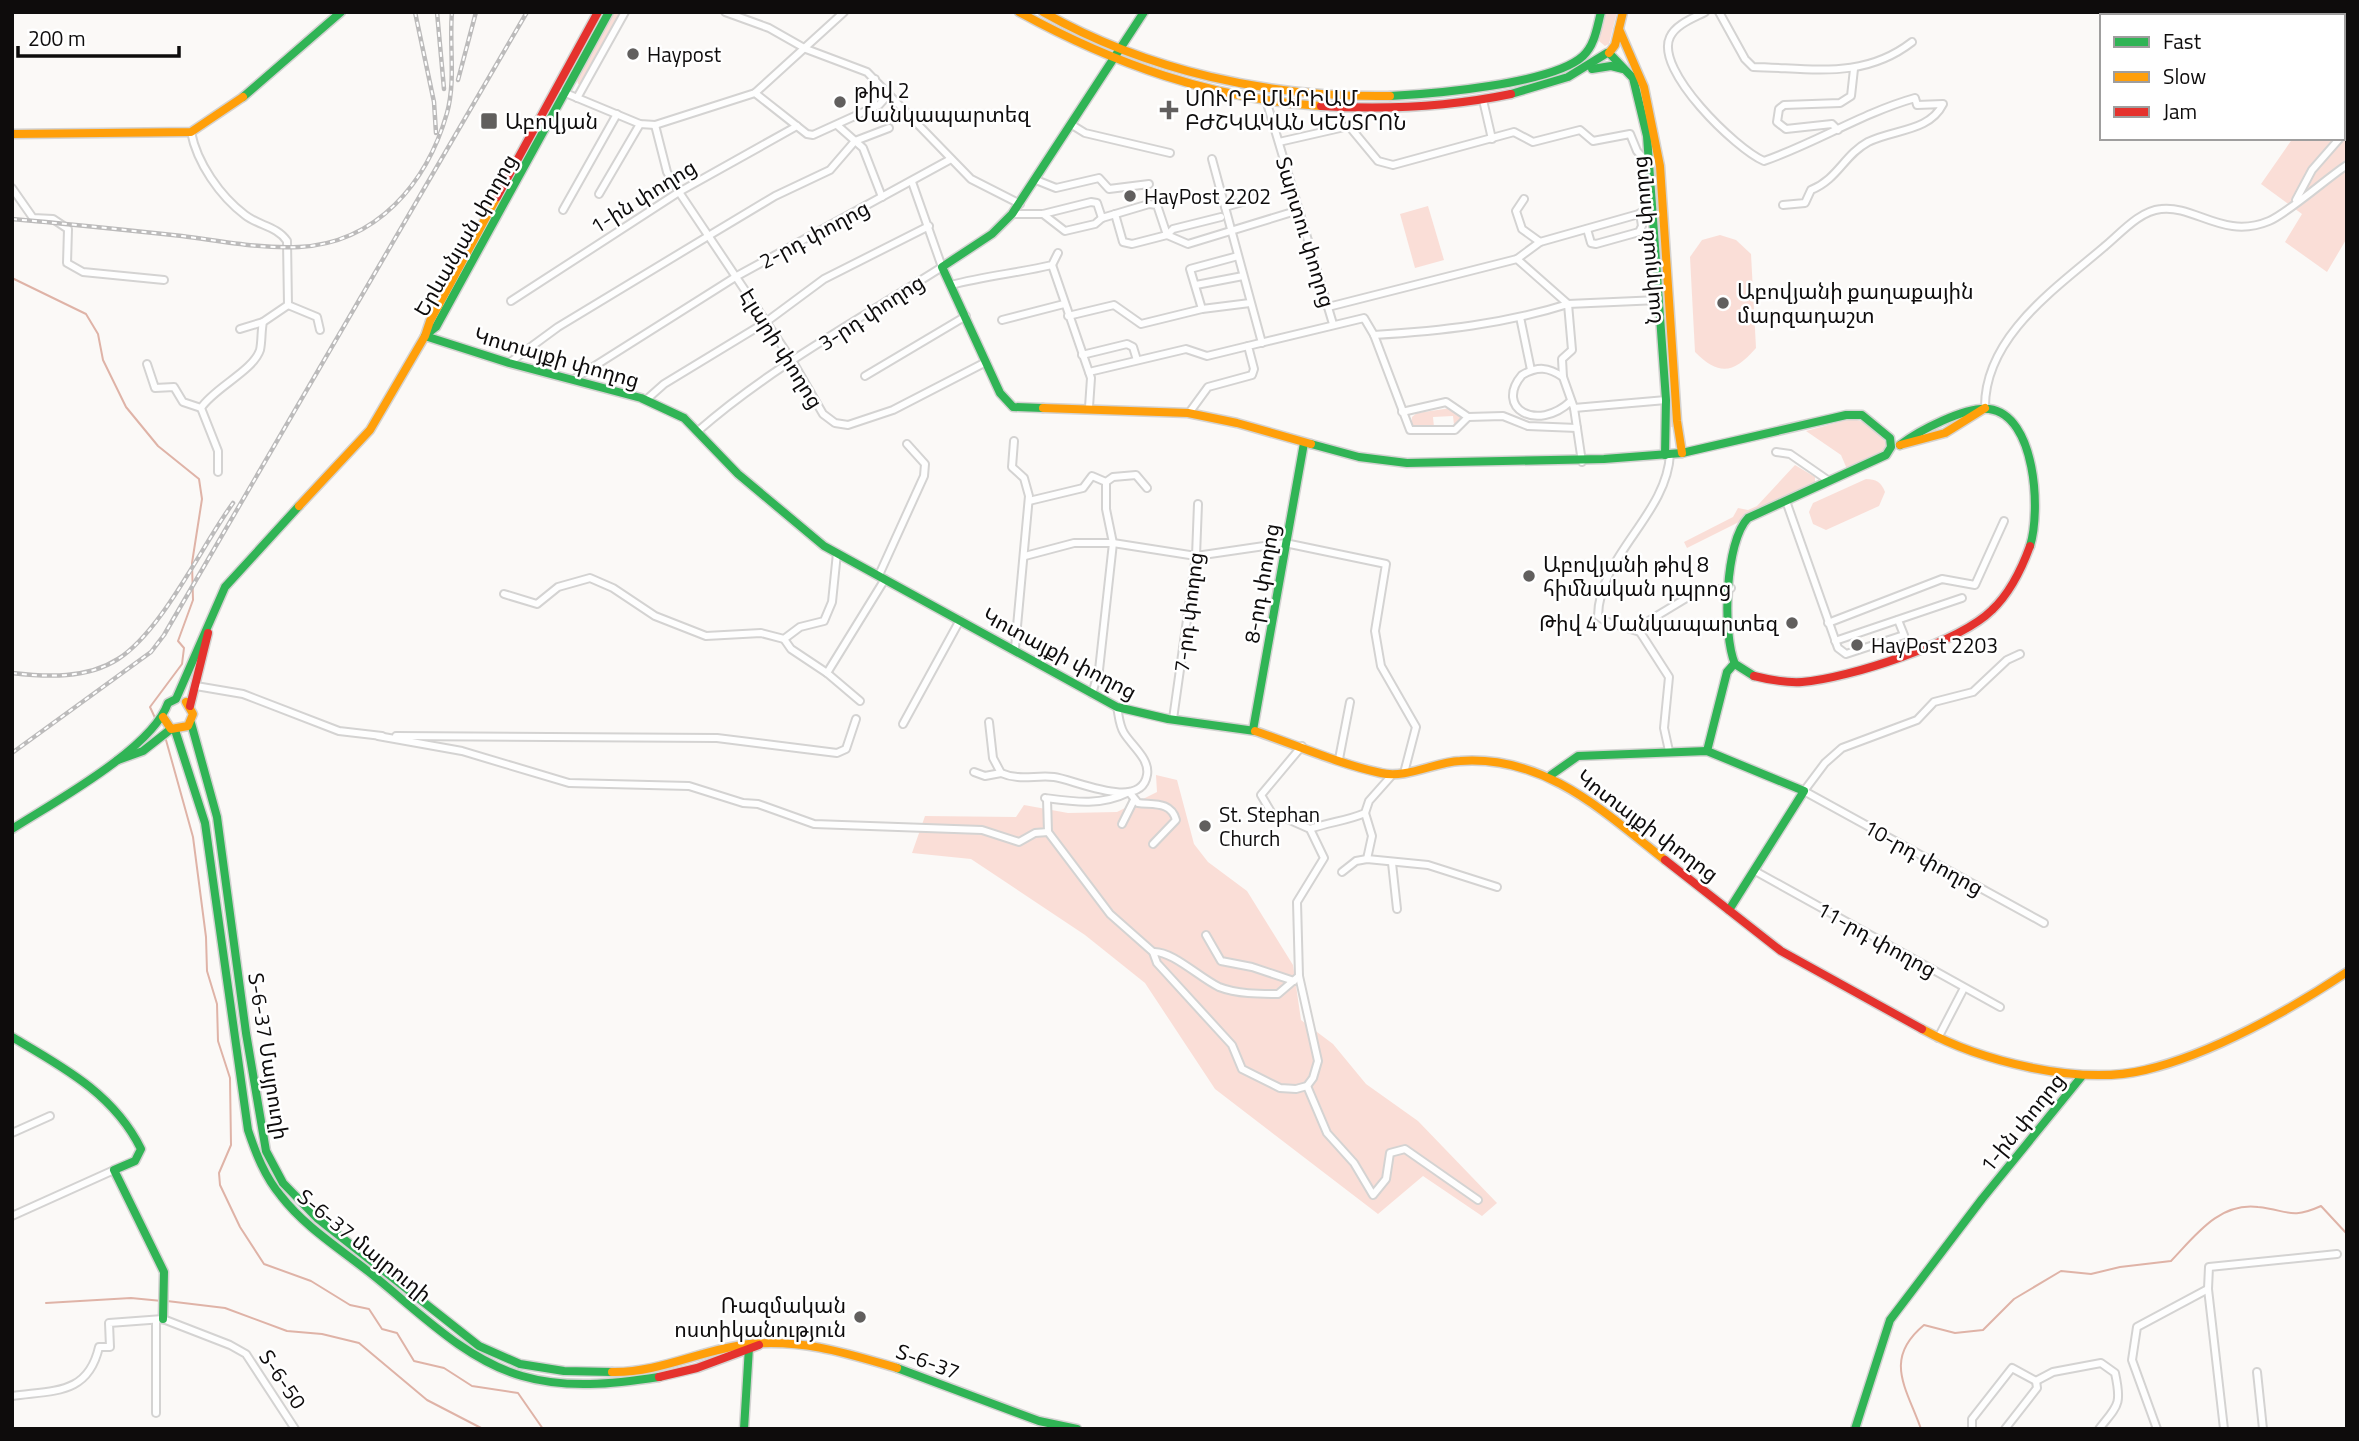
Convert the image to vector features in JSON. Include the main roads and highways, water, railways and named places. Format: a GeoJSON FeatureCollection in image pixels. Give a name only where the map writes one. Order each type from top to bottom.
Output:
{"type":"FeatureCollection","features":[{"type":"Feature","properties":{"kind":"main road"},"geometry":{"type":"LineString","coordinates":[[12,134],[191,132],[249,93],[341,12]]}},
{"type":"Feature","properties":{"kind":"main road","name":"Երևանյան փողոց"},"geometry":{"type":"LineString","coordinates":[[561,91],[598,12]]}},
{"type":"Feature","properties":{"kind":"main road","name":"Երևանյան փողոց"},"geometry":{"type":"LineString","coordinates":[[176,699],[225,587],[370,430],[561,91],[609,12]]}},
{"type":"Feature","properties":{"kind":"main road"},"geometry":{"type":"LineString","coordinates":[[1019,12],[1114,60],[1194,86],[1266,100],[1396,109],[1450,106],[1515,93],[1599,66],[1625,70]]}},
{"type":"Feature","properties":{"kind":"main road"},"geometry":{"type":"LineString","coordinates":[[1043,12],[1120,50],[1197,74],[1263,86],[1396,97],[1447,93],[1509,83],[1570,64],[1583,56],[1593,41],[1601,12]]}},
{"type":"Feature","properties":{"kind":"main road"},"geometry":{"type":"LineString","coordinates":[[1144,12],[1020,204],[992,234],[942,267],[1000,393],[1013,407],[1089,407],[1189,413],[1304,443],[1403,463],[1582,462],[1667,455],[1852,414],[1871,421],[1894,445]]}},
{"type":"Feature","properties":{"kind":"main road"},"geometry":{"type":"LineString","coordinates":[[1582,72],[1608,53],[1623,12]]}},
{"type":"Feature","properties":{"kind":"main road","name":"Նաիրյան փողոց"},"geometry":{"type":"LineString","coordinates":[[1619,29],[1644,87],[1660,166],[1677,422],[1682,453]]}},
{"type":"Feature","properties":{"kind":"main road","name":"Նաիրյան փողոց"},"geometry":{"type":"LineString","coordinates":[[1593,41],[1599,51],[1608,53],[1633,78],[1639,97],[1651,166],[1667,455]]}},
{"type":"Feature","properties":{"kind":"main road","name":"Կոտայքի փողոց"},"geometry":{"type":"LineString","coordinates":[[425,336],[509,363],[646,401],[684,418],[738,474],[837,553],[1117,707],[1173,719],[1253,730],[1393,774],[1404,774],[1439,763],[1483,761],[1551,775],[1585,797],[1781,951],[1938,1038],[2005,1061],[2082,1076]]}},
{"type":"Feature","properties":{"kind":"main road"},"geometry":{"type":"LineString","coordinates":[[1985,408],[2003,414],[2020,433],[2030,462],[2036,513],[2031,541],[2008,590],[1990,613],[1954,633],[1894,657],[1814,680],[1778,681],[1749,674],[1734,664],[1727,630],[1741,523],[1883,457],[1894,445],[1972,410],[1985,408]]}},
{"type":"Feature","properties":{"kind":"main road","name":"8-րդ փողոց"},"geometry":{"type":"LineString","coordinates":[[1253,730],[1304,443]]}},
{"type":"Feature","properties":{"kind":"main road"},"geometry":{"type":"LineString","coordinates":[[115,762],[143,751],[173,729],[184,729],[191,723],[193,714],[190,706],[207,645],[208,625]]}},
{"type":"Feature","properties":{"kind":"main road"},"geometry":{"type":"LineString","coordinates":[[1707,751],[1727,672],[1734,664]]}},
{"type":"Feature","properties":{"kind":"main road"},"geometry":{"type":"LineString","coordinates":[[12,829],[115,762],[163,717],[166,705],[176,699],[190,706]]}},
{"type":"Feature","properties":{"kind":"main road"},"geometry":{"type":"LineString","coordinates":[[163,717],[173,729]]}},
{"type":"Feature","properties":{"kind":"main road","name":"Տ-6-37 Մայրուղի"},"geometry":{"type":"LineString","coordinates":[[191,723],[194,742],[217,817],[257,1107],[266,1151],[289,1191],[425,1309]]}},
{"type":"Feature","properties":{"kind":"main road","name":"Տ-6-37 մայրուղի"},"geometry":{"type":"LineString","coordinates":[[173,729],[205,823],[244,1109],[255,1154],[275,1192],[293,1213],[425,1309],[474,1353],[519,1376],[593,1383],[646,1374],[763,1343]]}},
{"type":"Feature","properties":{"kind":"main road"},"geometry":{"type":"LineString","coordinates":[[1551,775],[1563,763],[1578,756],[1707,751],[1804,791],[1729,909]]}},
{"type":"Feature","properties":{"kind":"main road","name":"1-ին փողոց"},"geometry":{"type":"LineString","coordinates":[[1855,1429],[1890,1320],[2082,1076],[2132,1073],[2184,1058],[2298,1005],[2347,972]]}},
{"type":"Feature","properties":{"kind":"main road"},"geometry":{"type":"LineString","coordinates":[[12,1037],[100,1094],[122,1116],[141,1149],[135,1161],[114,1170],[164,1272],[166,1292],[161,1318]]}},
{"type":"Feature","properties":{"kind":"main road"},"geometry":{"type":"LineString","coordinates":[[244,1109],[257,1107]]}},
{"type":"Feature","properties":{"kind":"main road","name":"Տ-6-37"},"geometry":{"type":"LineString","coordinates":[[763,1343],[813,1344],[845,1352],[1039,1421],[1077,1429]]}},
{"type":"Feature","properties":{"kind":"main road"},"geometry":{"type":"LineString","coordinates":[[744,1429],[749,1347]]}},
{"type":"Feature","properties":{"kind":"waterway"},"geometry":{"type":"LineString","coordinates":[[12,278],[86,314],[98,334],[103,360],[126,407],[158,446],[199,479],[202,499],[192,563],[193,600],[178,641],[184,648],[182,664],[150,707],[156,720]]}},
{"type":"Feature","properties":{"kind":"waterway"},"geometry":{"type":"LineString","coordinates":[[166,740],[193,837],[206,937],[207,971],[217,1004],[218,1041],[230,1078],[231,1145],[219,1173],[220,1185],[240,1227],[264,1264],[311,1281],[350,1305],[369,1309],[382,1329],[397,1333],[414,1361],[444,1368],[472,1386],[518,1393],[543,1429]]}},
{"type":"Feature","properties":{"kind":"waterway"},"geometry":{"type":"LineString","coordinates":[[1921,1429],[1901,1374],[1901,1362],[1911,1338],[1924,1325],[1955,1333],[1983,1330],[2014,1299],[2061,1271],[2091,1274],[2120,1267],[2171,1261],[2209,1223],[2220,1215],[2244,1207],[2295,1213],[2321,1206],[2347,1234]]}},
{"type":"Feature","properties":{"kind":"waterway"},"geometry":{"type":"LineString","coordinates":[[46,1303],[131,1298],[162,1301]]}},
{"type":"Feature","properties":{"kind":"waterway"},"geometry":{"type":"LineString","coordinates":[[167,1301],[225,1308],[287,1331],[322,1334],[359,1343],[427,1400],[483,1429]]}},
{"type":"Feature","properties":{"kind":"railway"},"geometry":{"type":"LineString","coordinates":[[415,12],[434,102],[436,133]]}},
{"type":"Feature","properties":{"kind":"railway"},"geometry":{"type":"LineString","coordinates":[[437,12],[444,89]]}},
{"type":"Feature","properties":{"kind":"railway"},"geometry":{"type":"LineString","coordinates":[[12,219],[270,247],[327,243],[352,234],[395,205],[412,185],[438,139],[450,101],[452,12]]}},
{"type":"Feature","properties":{"kind":"railway"},"geometry":{"type":"LineString","coordinates":[[458,80],[476,12]]}},
{"type":"Feature","properties":{"kind":"railway"},"geometry":{"type":"LineString","coordinates":[[12,753],[151,652],[164,635],[527,12]]}},
{"type":"Feature","properties":{"kind":"railway"},"geometry":{"type":"LineString","coordinates":[[12,673],[66,675],[93,670],[118,659],[150,629],[165,609],[233,503]]}},
{"type":"Feature","properties":{"kind":"place","name":"Haypost"},"geometry":{"type":"Point","coordinates":[633,54]}},
{"type":"Feature","properties":{"kind":"place","name":"թիվ 2 Մանկապարտեզ"},"geometry":{"type":"Point","coordinates":[840,102]}},
{"type":"Feature","properties":{"kind":"place","name":"ՍՈՒՐԲ ՄԱՐԻԱՄ ԲԺՇԿԱԿԱՆ ԿԵՆՏՐՈՆ"},"geometry":{"type":"Point","coordinates":[1169,110]}},
{"type":"Feature","properties":{"kind":"place","name":"Աբովյան"},"geometry":{"type":"Point","coordinates":[489,121]}},
{"type":"Feature","properties":{"kind":"place","name":"HayPost 2202"},"geometry":{"type":"Point","coordinates":[1130,196]}},
{"type":"Feature","properties":{"kind":"place","name":"Աբովյանի քաղաքային մարզադաշտ"},"geometry":{"type":"Point","coordinates":[1723,303]}},
{"type":"Feature","properties":{"kind":"place","name":"Աբովյանի թիվ 8 հիմնական դպրոց"},"geometry":{"type":"Point","coordinates":[1529,576]}},
{"type":"Feature","properties":{"kind":"place","name":"Թիվ 4 Մանկապարտեզ"},"geometry":{"type":"Point","coordinates":[1792,623]}},
{"type":"Feature","properties":{"kind":"place","name":"HayPost 2203"},"geometry":{"type":"Point","coordinates":[1857,645]}},
{"type":"Feature","properties":{"kind":"place","name":"St. Stephan Church"},"geometry":{"type":"Point","coordinates":[1205,826]}},
{"type":"Feature","properties":{"kind":"place","name":"Ռազմական ոստիկանություն"},"geometry":{"type":"Point","coordinates":[860,1317]}}]}
